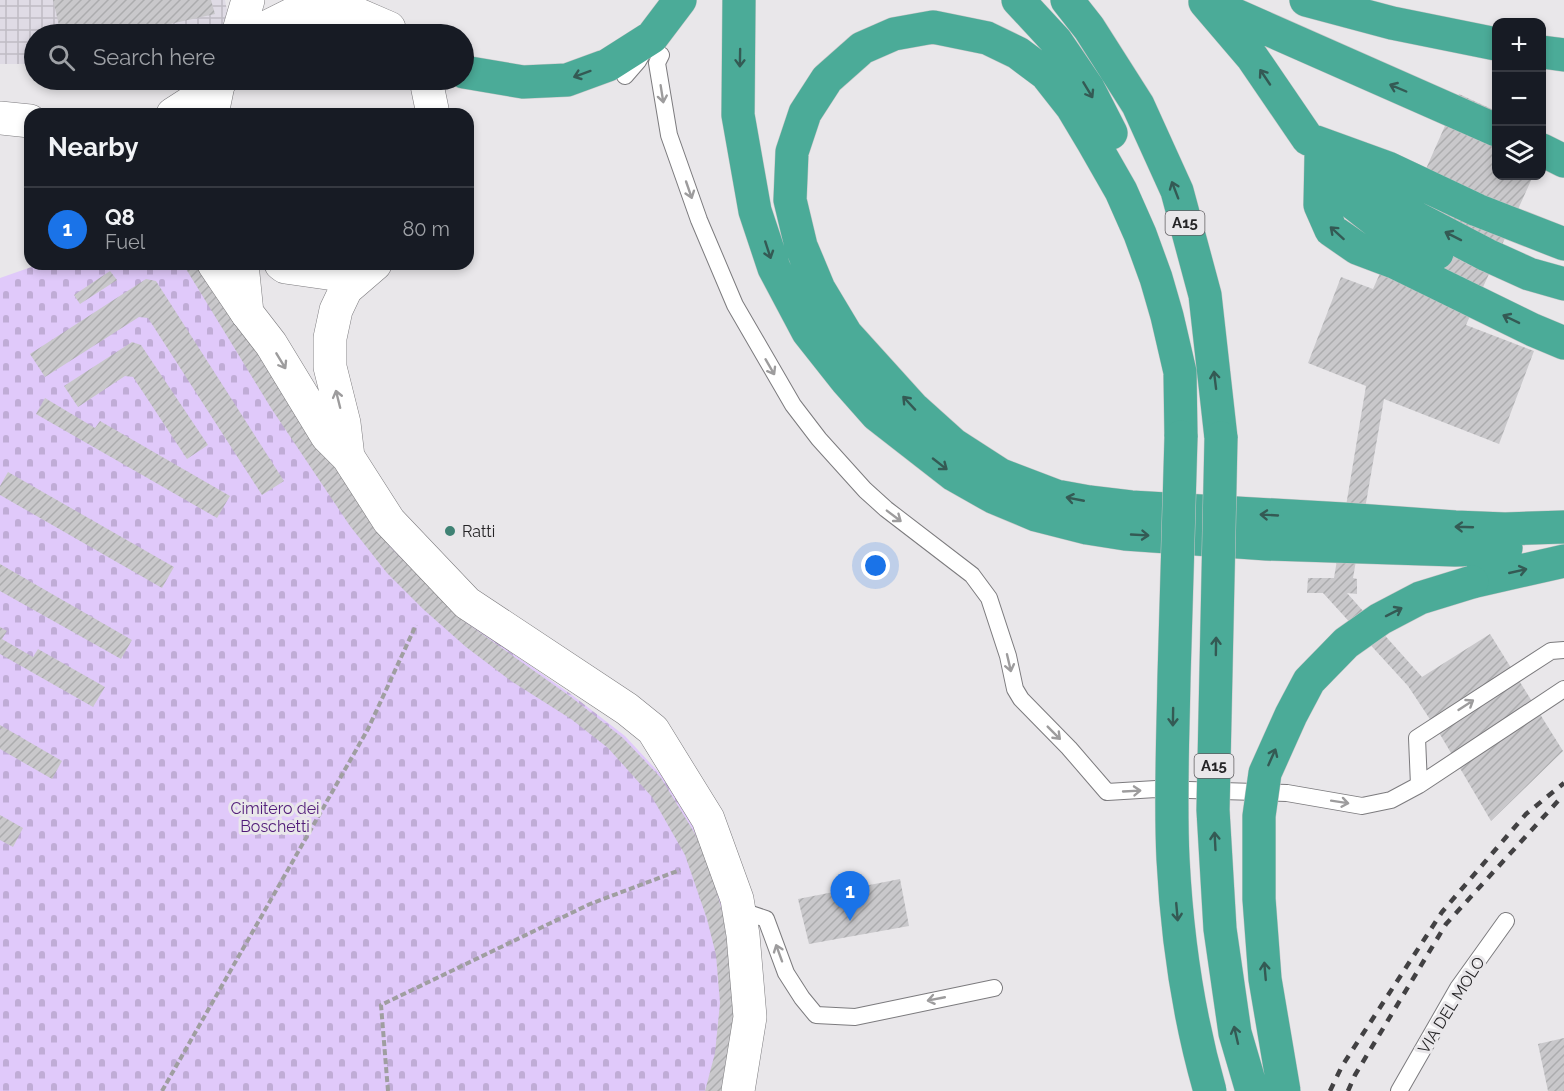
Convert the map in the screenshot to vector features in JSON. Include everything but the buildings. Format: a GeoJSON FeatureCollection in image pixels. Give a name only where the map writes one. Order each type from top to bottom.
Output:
{"type":"FeatureCollection","features":[{"type":"Feature","properties":{"kind":"highway"},"geometry":{"type":"LineString","coordinates":[[739,0],[738,115],[755,212],[774,268],[808,332],[846,380],[877,415],[954,475],[1036,515],[1087,528],[1125,534],[1267,544],[1455,550],[1518,548],[1564,542]]}},
{"type":"Feature","properties":{"kind":"highway","name":"A15"},"geometry":{"type":"LineString","coordinates":[[1018,0],[1056,41],[1088,88],[1125,160],[1151,230],[1167,283],[1180,372],[1181,437],[1172,774],[1173,858],[1184,970],[1201,1059],[1210,1091]]}},
{"type":"Feature","properties":{"kind":"highway","name":"A15"},"geometry":{"type":"LineString","coordinates":[[1067,0],[1089,28],[1138,105],[1177,191],[1204,295],[1221,438],[1213,810],[1220,929],[1235,1033],[1252,1091]]}},
{"type":"Feature","properties":{"kind":"highway"},"geometry":{"type":"LineString","coordinates":[[1306,0],[1392,23],[1492,43]]}},
{"type":"Feature","properties":{"kind":"highway"},"geometry":{"type":"LineString","coordinates":[[1365,0],[1465,38]]}},
{"type":"Feature","properties":{"kind":"highway"},"geometry":{"type":"LineString","coordinates":[[474,74],[523,82],[567,80],[663,42],[679,1]]}},
{"type":"Feature","properties":{"kind":"highway"},"geometry":{"type":"LineString","coordinates":[[1204,1],[1252,57],[1314,147],[1339,192],[1381,225],[1506,286],[1551,297],[1564,291]]}},
{"type":"Feature","properties":{"kind":"highway"},"geometry":{"type":"LineString","coordinates":[[1204,1],[1492,128]]}},
{"type":"Feature","properties":{"kind":"highway"},"geometry":{"type":"LineString","coordinates":[[1180,372],[1156,278],[1121,190],[1094,141],[1047,74],[1018,53],[987,38],[933,27],[894,34],[862,48],[827,79],[805,113],[792,152],[790,200],[801,246],[819,289],[846,334],[913,408],[953,444],[1001,475],[1056,496],[1131,507],[1455,527],[1505,529],[1564,527]]}},
{"type":"Feature","properties":{"kind":"highway"},"geometry":{"type":"LineString","coordinates":[[1546,53],[1564,56]]}},
{"type":"Feature","properties":{"kind":"highway"},"geometry":{"type":"LineString","coordinates":[[1289,112],[1345,130],[1564,225]]}},
{"type":"Feature","properties":{"kind":"highway"},"geometry":{"type":"LineString","coordinates":[[1314,147],[1388,168],[1477,210],[1564,244]]}},
{"type":"Feature","properties":{"kind":"highway"},"geometry":{"type":"LineString","coordinates":[[1314,147],[1416,218],[1529,274],[1564,284]]}},
{"type":"Feature","properties":{"kind":"highway"},"geometry":{"type":"LineString","coordinates":[[1314,147],[1320,205],[1331,230],[1357,249],[1394,262],[1564,343]]}},
{"type":"Feature","properties":{"kind":"highway"},"geometry":{"type":"LineString","coordinates":[[1546,152],[1564,161]]}},
{"type":"Feature","properties":{"kind":"highway"},"geometry":{"type":"LineString","coordinates":[[1284,1091],[1265,979],[1259,899],[1259,816],[1265,773],[1291,715],[1309,681],[1346,643],[1380,619],[1420,598],[1472,582],[1564,561]]}},
{"type":"Feature","properties":{"kind":"street"},"geometry":{"type":"LineString","coordinates":[[241,24],[248,0]]}},
{"type":"Feature","properties":{"kind":"street"},"geometry":{"type":"LineString","coordinates":[[274,24],[301,10],[345,9],[386,21]]}},
{"type":"Feature","properties":{"kind":"street"},"geometry":{"type":"LineString","coordinates":[[428,90],[432,108]]}},
{"type":"Feature","properties":{"kind":"street"},"geometry":{"type":"LineString","coordinates":[[186,108],[217,93]]}},
{"type":"Feature","properties":{"kind":"street"},"geometry":{"type":"LineString","coordinates":[[0,118],[24,120]]}},
{"type":"Feature","properties":{"kind":"street"},"geometry":{"type":"LineString","coordinates":[[218,270],[271,344],[327,436],[348,457],[389,521],[467,603],[627,709],[653,730],[708,819],[737,899],[743,935],[750,1017],[738,1091]]}},
{"type":"Feature","properties":{"kind":"street"},"geometry":{"type":"LineString","coordinates":[[243,270],[247,313]]}},
{"type":"Feature","properties":{"kind":"street"},"geometry":{"type":"LineString","coordinates":[[306,270],[334,274],[353,270]]}},
{"type":"Feature","properties":{"kind":"street"},"geometry":{"type":"LineString","coordinates":[[348,457],[344,423],[330,367],[330,338],[336,310],[346,289],[367,270]]}},
{"type":"Feature","properties":{"kind":"lane"},"geometry":{"type":"LineString","coordinates":[[625,76],[656,46]]}},
{"type":"Feature","properties":{"kind":"lane"},"geometry":{"type":"LineString","coordinates":[[656,46],[669,135],[699,220],[735,305],[793,405],[819,439],[865,490],[886,509],[972,575],[989,598],[1008,656],[1015,689],[1021,699],[1069,748],[1107,792],[1156,789],[1287,794],[1362,806],[1391,800],[1419,785],[1564,689]]}},
{"type":"Feature","properties":{"kind":"lane"},"geometry":{"type":"LineString","coordinates":[[1419,785],[1418,738],[1551,651],[1564,650]]}},
{"type":"Feature","properties":{"kind":"lane"},"geometry":{"type":"LineString","coordinates":[[739,910],[766,919],[786,973],[816,1015],[855,1017],[994,988]]}},
{"type":"Feature","properties":{"kind":"lane","name":"VIA DEL MOLO"},"geometry":{"type":"LineString","coordinates":[[1399,1091],[1458,988],[1506,921]]}},
{"type":"Feature","properties":{"kind":"path"},"geometry":{"type":"LineString","coordinates":[[162,1091],[368,729],[416,625]]}},
{"type":"Feature","properties":{"kind":"path"},"geometry":{"type":"LineString","coordinates":[[388,1091],[381,1005],[590,904],[680,870]]}},
{"type":"Feature","properties":{"kind":"shaded area"},"geometry":{"type":"Polygon","coordinates":[[[0,0],[225,0],[229,24],[24,24],[24,64],[0,64],[0,0]]]}},
{"type":"Feature","properties":{"kind":"green space","name":"Cimitero dei Boschetti"},"geometry":{"type":"Polygon","coordinates":[[[24,270],[209,270],[478,629],[572,695],[625,736],[663,777],[697,831],[726,913],[725,1091],[0,1091],[0,278],[24,270]]]}},
{"type":"Feature","properties":{"kind":"railway"},"geometry":{"type":"LineString","coordinates":[[1330,1091],[1342,1066],[1442,912],[1526,814],[1564,783]]}},
{"type":"Feature","properties":{"kind":"railway"},"geometry":{"type":"LineString","coordinates":[[1348,1091],[1355,1075],[1446,924],[1564,797]]}},
{"type":"Feature","properties":{"kind":"place","name":"Ratti"},"geometry":{"type":"Point","coordinates":[450,531]}},
{"type":"Feature","properties":{"kind":"place","name":"Q8"},"geometry":{"type":"Point","coordinates":[850,921]}}]}
